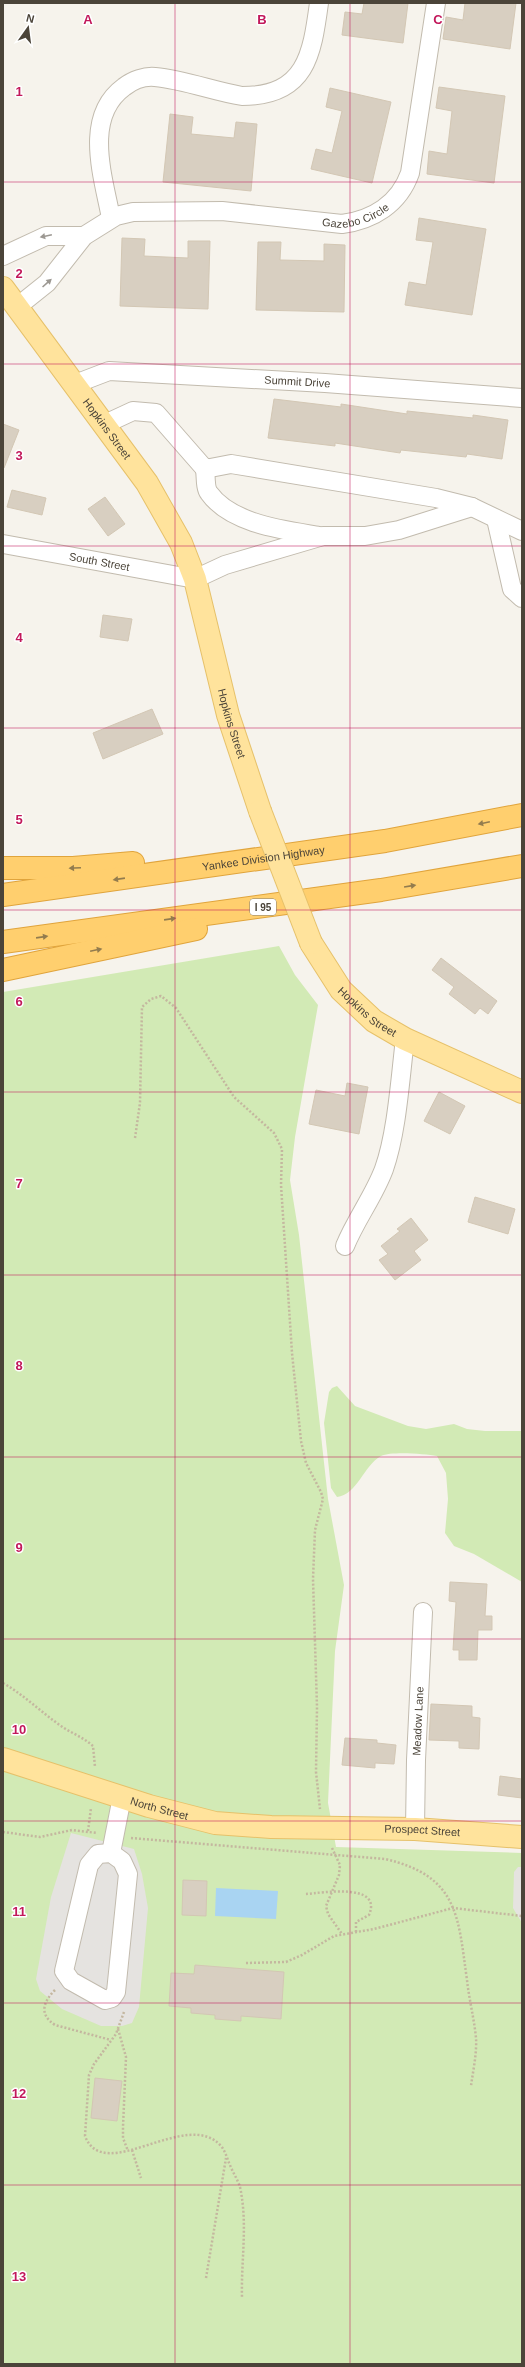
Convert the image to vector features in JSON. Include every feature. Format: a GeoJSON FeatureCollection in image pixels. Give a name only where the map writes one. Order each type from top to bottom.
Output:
{"type":"FeatureCollection","features":[{"type":"Feature","properties":{"kind":"highway","name":"Yankee Division Highway"},"geometry":{"type":"LineString","coordinates":[[3,895],[351,846],[437,832],[522,815]]}},
{"type":"Feature","properties":{"kind":"highway"},"geometry":{"type":"LineString","coordinates":[[3,868],[73,868],[351,846]]}},
{"type":"Feature","properties":{"kind":"highway","name":"I 95"},"geometry":{"type":"LineString","coordinates":[[3,942],[381,890],[522,866]]}},
{"type":"Feature","properties":{"kind":"highway"},"geometry":{"type":"LineString","coordinates":[[3,970],[381,890]]}},
{"type":"Feature","properties":{"kind":"main road","name":"Hopkins Street"},"geometry":{"type":"LineString","coordinates":[[3,288],[105,424],[161,506],[181,543],[195,579],[228,715],[260,811],[311,943],[333,980],[351,1002],[374,1021],[405,1040],[522,1092]]}},
{"type":"Feature","properties":{"kind":"main road","name":"North Street"},"geometry":{"type":"LineString","coordinates":[[3,1759],[122,1797],[215,1823],[256,1827],[322,1827]]}},
{"type":"Feature","properties":{"kind":"main road","name":"Prospect Street"},"geometry":{"type":"LineString","coordinates":[[322,1827],[415,1829],[522,1837]]}},
{"type":"Feature","properties":{"kind":"street"},"geometry":{"type":"LineString","coordinates":[[111,218],[101,166],[99,138],[108,104],[119,91],[135,80],[154,77],[242,96],[254,96],[272,92],[296,77],[308,62],[314,41],[319,3]]}},
{"type":"Feature","properties":{"kind":"street","name":"Gazebo Circle"},"geometry":{"type":"LineString","coordinates":[[17,307],[48,283],[84,236],[111,218],[133,212],[222,212],[342,224],[358,222],[381,211],[403,190],[410,173],[436,3]]}},
{"type":"Feature","properties":{"kind":"street"},"geometry":{"type":"LineString","coordinates":[[3,256],[46,236],[84,236]]}},
{"type":"Feature","properties":{"kind":"street","name":"Summit Drive"},"geometry":{"type":"LineString","coordinates":[[75,384],[108,371],[325,383],[522,398]]}},
{"type":"Feature","properties":{"kind":"street"},"geometry":{"type":"LineString","coordinates":[[105,424],[133,411],[156,414],[205,469],[208,492],[223,508],[274,528],[324,536],[365,536],[399,530],[472,507]]}},
{"type":"Feature","properties":{"kind":"street"},"geometry":{"type":"LineString","coordinates":[[205,469],[231,464],[436,498],[472,507],[522,531]]}},
{"type":"Feature","properties":{"kind":"street"},"geometry":{"type":"LineString","coordinates":[[496,519],[512,589],[522,598]]}},
{"type":"Feature","properties":{"kind":"street"},"geometry":{"type":"LineString","coordinates":[[195,579],[225,565],[324,536]]}},
{"type":"Feature","properties":{"kind":"street","name":"South Street"},"geometry":{"type":"LineString","coordinates":[[3,544],[195,579]]}},
{"type":"Feature","properties":{"kind":"street"},"geometry":{"type":"LineString","coordinates":[[345,1246],[353,1225],[379,1180],[387,1159],[405,1040]]}},
{"type":"Feature","properties":{"kind":"street","name":"Meadow Lane"},"geometry":{"type":"LineString","coordinates":[[415,1829],[416,1760],[423,1612]]}},
{"type":"Feature","properties":{"kind":"street"},"geometry":{"type":"LineString","coordinates":[[112,1845],[98,1854],[88,1865],[64,1966],[67,1979],[104,2000],[112,1998],[116,1992],[128,1874],[112,1845],[122,1797]]}},
{"type":"Feature","properties":{"kind":"path"},"geometry":{"type":"LineString","coordinates":[[135,1138],[142,1076],[141,1014],[146,1003],[161,996],[176,1008],[234,1097],[274,1133],[282,1149],[281,1185],[292,1353],[301,1441],[306,1463],[323,1499],[315,1530],[313,1579],[317,1707],[316,1778],[322,1827],[340,1865],[339,1875],[326,1906],[328,1914],[342,1934]]}},
{"type":"Feature","properties":{"kind":"path"},"geometry":{"type":"LineString","coordinates":[[3,1683],[32,1702],[62,1727],[86,1739],[93,1746],[95,1753],[94,1787],[88,1831]]}},
{"type":"Feature","properties":{"kind":"path"},"geometry":{"type":"LineString","coordinates":[[3,1832],[40,1837],[72,1830],[88,1831],[112,1845],[336,1855],[385,1859],[408,1866],[423,1873],[436,1884],[453,1908],[461,1932],[476,2039],[471,2086]]}},
{"type":"Feature","properties":{"kind":"path"},"geometry":{"type":"LineString","coordinates":[[306,1894],[350,1891],[366,1897],[371,1911],[369,1915],[356,1922],[356,1932]]}},
{"type":"Feature","properties":{"kind":"path"},"geometry":{"type":"LineString","coordinates":[[246,1963],[286,1962],[302,1955],[326,1940],[342,1934],[374,1929],[453,1908],[522,1916]]}},
{"type":"Feature","properties":{"kind":"path"},"geometry":{"type":"LineString","coordinates":[[67,1979],[46,1999],[44,2011],[50,2021],[55,2025],[111,2040]]}},
{"type":"Feature","properties":{"kind":"path"},"geometry":{"type":"LineString","coordinates":[[124,2012],[118,2029],[94,2064],[89,2075],[85,2136],[90,2146],[103,2152],[112,2153],[128,2151],[173,2137],[192,2134],[212,2139],[221,2145],[240,2185],[245,2220],[241,2266],[242,2297]]}},
{"type":"Feature","properties":{"kind":"path"},"geometry":{"type":"LineString","coordinates":[[118,2029],[126,2057],[122,2126],[123,2138],[128,2151]]}},
{"type":"Feature","properties":{"kind":"path"},"geometry":{"type":"LineString","coordinates":[[132,2150],[141,2178]]}},
{"type":"Feature","properties":{"kind":"path"},"geometry":{"type":"LineString","coordinates":[[206,2278],[226,2156]]}},
{"type":"Feature","properties":{"kind":"green space"},"geometry":{"type":"Polygon","coordinates":[[[279,946],[295,975],[318,1005],[295,1137],[290,1180],[299,1235],[328,1499],[344,1585],[335,1651],[328,1803],[336,1847],[522,1853],[522,2364],[3,2364],[3,992],[279,946]]]}},
{"type":"Feature","properties":{"kind":"green space"},"geometry":{"type":"Polygon","coordinates":[[[337,1386],[355,1406],[408,1426],[426,1429],[454,1424],[467,1429],[485,1431],[522,1431],[522,1582],[474,1554],[454,1546],[445,1533],[448,1499],[446,1473],[437,1456],[400,1453],[381,1456],[375,1460],[350,1491],[337,1497],[331,1488],[324,1423],[329,1392],[332,1388],[337,1386]]]}},
{"type":"Feature","properties":{"kind":"shaded area"},"geometry":{"type":"Polygon","coordinates":[[[71,1833],[134,1849],[142,1874],[148,1908],[139,2007],[132,2023],[122,2026],[101,2026],[62,2009],[40,1991],[36,1979],[51,1897],[71,1833]]]}},
{"type":"Feature","properties":{"kind":"shaded area"},"geometry":{"type":"Polygon","coordinates":[[[518,1867],[522,1867],[522,1923],[513,1908],[514,1872],[518,1867]]]}},
{"type":"Feature","properties":{"kind":"water"},"geometry":{"type":"Polygon","coordinates":[[[216,1888],[278,1891],[276,1919],[215,1916],[216,1888]]]}},
{"type":"Feature","properties":{"kind":"building"},"geometry":{"type":"Polygon","coordinates":[[[364,3],[408,3],[403,43],[342,35],[345,12],[362,14],[364,3]]]}},
{"type":"Feature","properties":{"kind":"building"},"geometry":{"type":"Polygon","coordinates":[[[465,3],[516,3],[510,49],[443,39],[446,17],[463,20],[465,3]]]}},
{"type":"Feature","properties":{"kind":"building"},"geometry":{"type":"Polygon","coordinates":[[[439,87],[505,96],[494,183],[427,174],[429,151],[447,154],[452,111],[436,108],[439,87]]]}},
{"type":"Feature","properties":{"kind":"building"},"geometry":{"type":"Polygon","coordinates":[[[330,88],[391,102],[372,183],[311,169],[316,149],[332,153],[342,111],[326,107],[330,88]]]}},
{"type":"Feature","properties":{"kind":"building"},"geometry":{"type":"Polygon","coordinates":[[[170,114],[193,117],[191,134],[234,138],[236,122],[257,124],[251,191],[163,182],[170,114]]]}},
{"type":"Feature","properties":{"kind":"building"},"geometry":{"type":"Polygon","coordinates":[[[419,218],[486,229],[472,315],[405,305],[409,282],[426,285],[433,242],[416,240],[419,218]]]}},
{"type":"Feature","properties":{"kind":"building"},"geometry":{"type":"Polygon","coordinates":[[[122,238],[145,239],[144,256],[188,258],[188,241],[210,241],[208,309],[120,306],[122,238]]]}},
{"type":"Feature","properties":{"kind":"building"},"geometry":{"type":"Polygon","coordinates":[[[258,242],[281,242],[280,260],[324,261],[324,244],[345,245],[344,312],[256,310],[258,242]]]}},
{"type":"Feature","properties":{"kind":"building"},"geometry":{"type":"Polygon","coordinates":[[[274,399],[341,407],[341,404],[407,414],[407,411],[473,418],[473,415],[508,420],[502,459],[467,454],[466,457],[401,450],[400,453],[335,443],[335,446],[268,438],[274,399]]]}},
{"type":"Feature","properties":{"kind":"building"},"geometry":{"type":"Polygon","coordinates":[[[3,424],[19,430],[4,468],[3,468],[3,424]]]}},
{"type":"Feature","properties":{"kind":"building"},"geometry":{"type":"Polygon","coordinates":[[[12,490],[46,498],[42,515],[7,507],[12,490]]]}},
{"type":"Feature","properties":{"kind":"building"},"geometry":{"type":"Polygon","coordinates":[[[105,497],[125,524],[108,536],[88,509],[105,497]]]}},
{"type":"Feature","properties":{"kind":"building"},"geometry":{"type":"Polygon","coordinates":[[[103,615],[132,619],[128,641],[100,637],[103,615]]]}},
{"type":"Feature","properties":{"kind":"building"},"geometry":{"type":"Polygon","coordinates":[[[152,709],[163,734],[103,759],[93,733],[152,709]]]}},
{"type":"Feature","properties":{"kind":"building"},"geometry":{"type":"Polygon","coordinates":[[[441,958],[497,1001],[488,1014],[480,1008],[475,1014],[449,994],[454,987],[432,970],[441,958]]]}},
{"type":"Feature","properties":{"kind":"building"},"geometry":{"type":"Polygon","coordinates":[[[347,1083],[368,1087],[359,1134],[309,1124],[316,1090],[345,1096],[347,1083]]]}},
{"type":"Feature","properties":{"kind":"building"},"geometry":{"type":"Polygon","coordinates":[[[439,1092],[465,1106],[450,1134],[424,1121],[439,1092]]]}},
{"type":"Feature","properties":{"kind":"building"},"geometry":{"type":"Polygon","coordinates":[[[475,1197],[515,1209],[508,1234],[468,1222],[475,1197]]]}},
{"type":"Feature","properties":{"kind":"building"},"geometry":{"type":"Polygon","coordinates":[[[411,1218],[428,1240],[414,1251],[421,1260],[395,1280],[379,1260],[388,1254],[381,1246],[400,1231],[397,1229],[411,1218]]]}},
{"type":"Feature","properties":{"kind":"building"},"geometry":{"type":"Polygon","coordinates":[[[450,1582],[487,1584],[485,1616],[492,1616],[492,1630],[478,1630],[477,1660],[459,1660],[459,1650],[453,1650],[456,1602],[449,1601],[450,1582]]]}},
{"type":"Feature","properties":{"kind":"building"},"geometry":{"type":"Polygon","coordinates":[[[431,1704],[472,1706],[472,1717],[480,1718],[479,1749],[459,1748],[459,1741],[429,1740],[431,1704]]]}},
{"type":"Feature","properties":{"kind":"building"},"geometry":{"type":"Polygon","coordinates":[[[345,1738],[377,1740],[377,1743],[396,1745],[394,1764],[375,1763],[375,1768],[342,1765],[345,1738]]]}},
{"type":"Feature","properties":{"kind":"building"},"geometry":{"type":"Polygon","coordinates":[[[500,1776],[522,1779],[522,1798],[498,1795],[500,1776]]]}},
{"type":"Feature","properties":{"kind":"building"},"geometry":{"type":"Polygon","coordinates":[[[183,1880],[207,1881],[206,1916],[182,1915],[183,1880]]]}},
{"type":"Feature","properties":{"kind":"building"},"geometry":{"type":"Polygon","coordinates":[[[195,1965],[284,1972],[281,2019],[241,2016],[241,2021],[215,2019],[215,2015],[191,2013],[191,2008],[169,2006],[171,1973],[194,1974],[195,1965]]]}},
{"type":"Feature","properties":{"kind":"building"},"geometry":{"type":"Polygon","coordinates":[[[95,2078],[122,2081],[117,2121],[91,2118],[95,2078]]]}}]}
